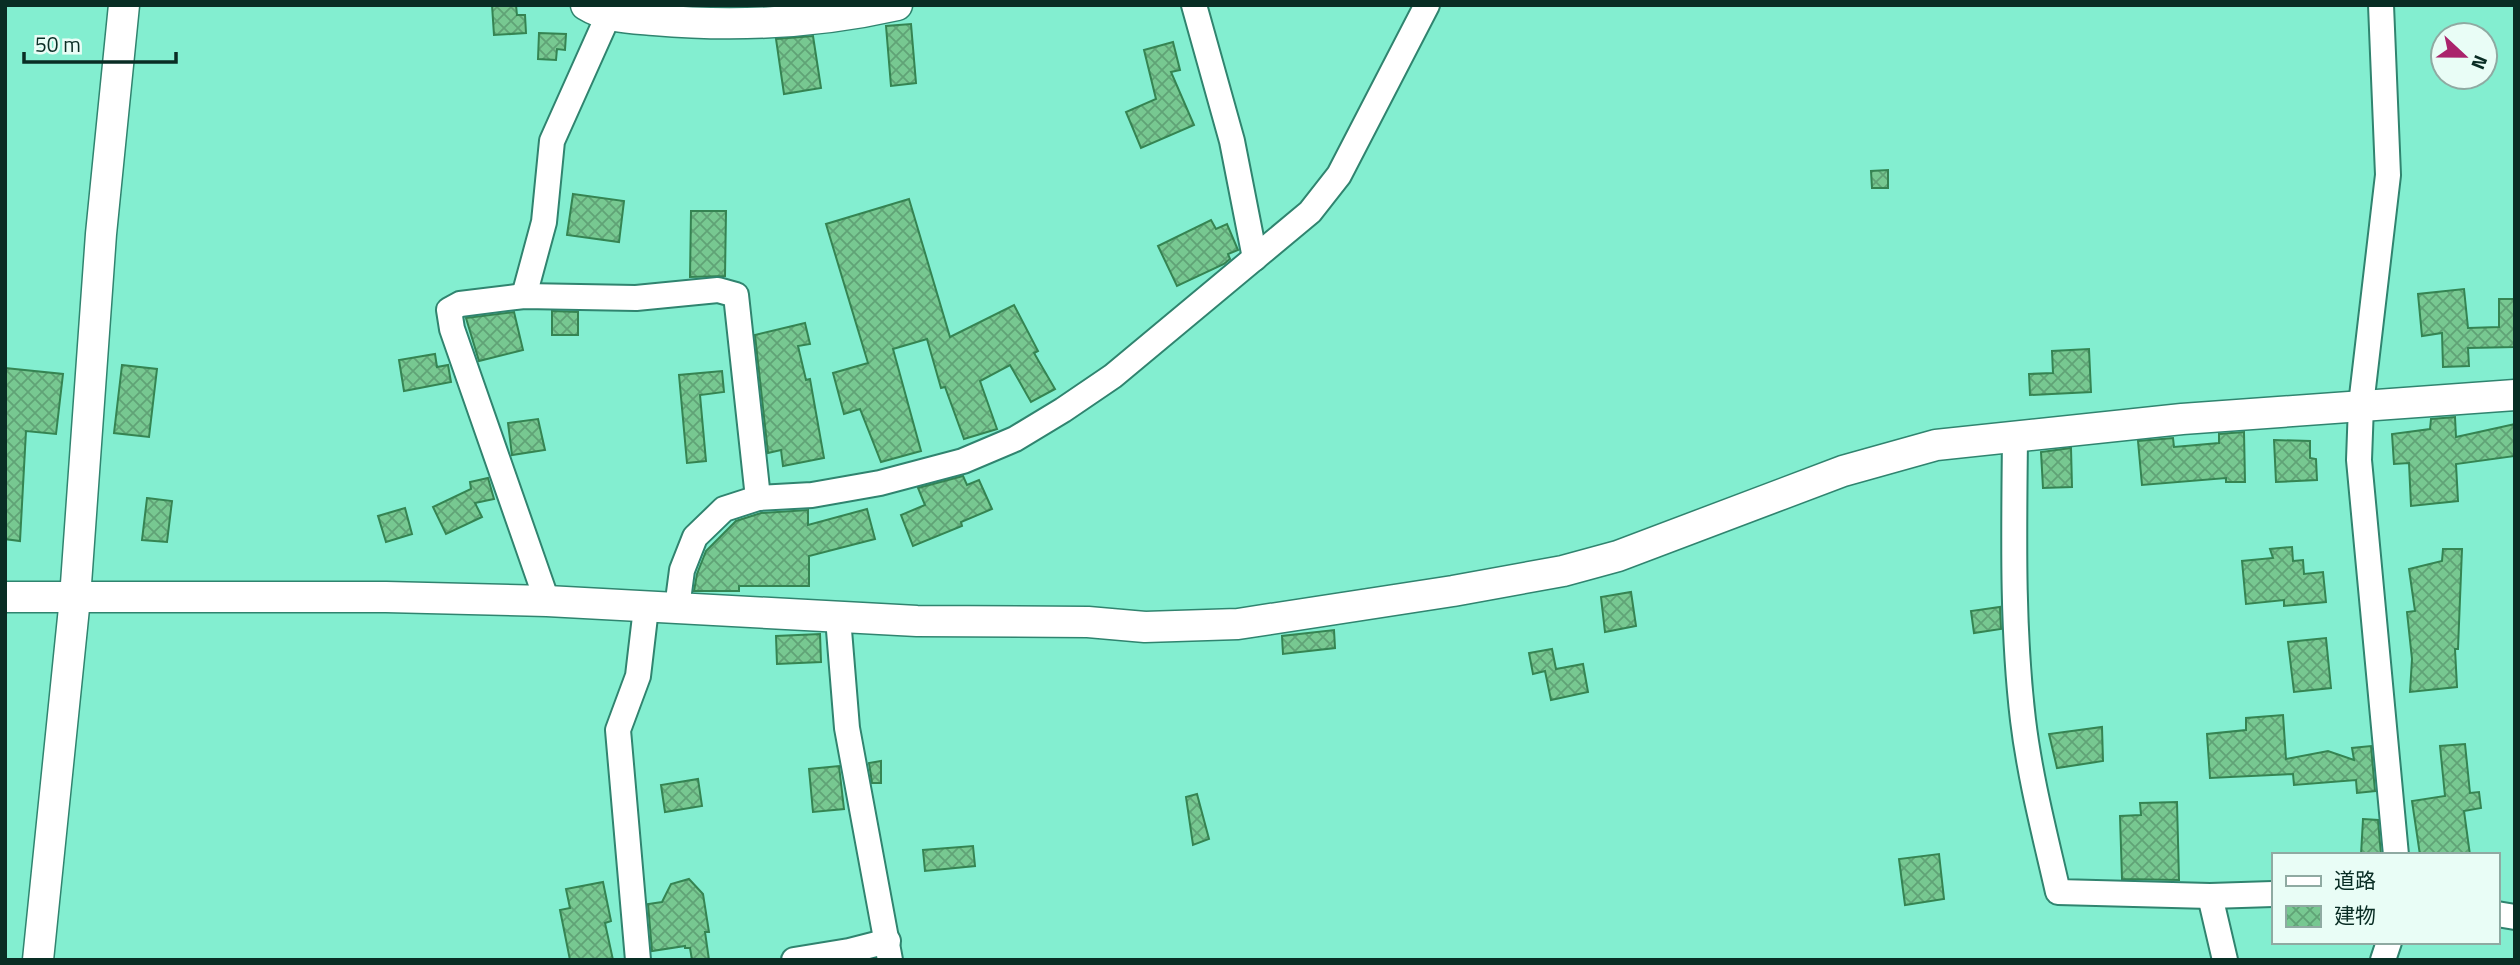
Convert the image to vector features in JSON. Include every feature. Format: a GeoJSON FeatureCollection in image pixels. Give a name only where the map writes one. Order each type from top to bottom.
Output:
{"type":"FeatureCollection","features":[{"type":"Feature","properties":{"kind":"street"},"geometry":{"type":"LineString","coordinates":[[38,960],[75,598],[101,234],[124,5]]}},
{"type":"Feature","properties":{"kind":"street"},"geometry":{"type":"LineString","coordinates":[[524,296],[544,222],[552,141],[597,11],[692,23],[805,20],[897,5]]}},
{"type":"Feature","properties":{"kind":"street"},"geometry":{"type":"LineString","coordinates":[[1194,5],[1232,141],[1255,258]]}},
{"type":"Feature","properties":{"kind":"street"},"geometry":{"type":"LineString","coordinates":[[677,608],[682,570],[695,537],[724,509],[758,498],[812,495],[880,483],[963,461],[1015,439],[1113,376],[1310,212],[1339,175],[1427,5]]}},
{"type":"Feature","properties":{"kind":"street"},"geometry":{"type":"LineString","coordinates":[[2381,5],[2388,175],[2361,405],[2360,460],[2396,853]]}},
{"type":"Feature","properties":{"kind":"street"},"geometry":{"type":"LineString","coordinates":[[547,601],[452,329],[449,310],[460,304],[524,296],[636,298],[718,290],[736,295],[758,498]]}},
{"type":"Feature","properties":{"kind":"street"},"geometry":{"type":"LineString","coordinates":[[5,597],[386,597],[547,601],[838,618],[1088,622],[1145,627],[1238,624],[1563,572],[1618,556],[1843,471],[1936,445],[2182,419],[2515,395]]}},
{"type":"Feature","properties":{"kind":"street"},"geometry":{"type":"LineString","coordinates":[[2014,438],[2014,588],[2023,718],[2030,771],[2058,892],[2210,896],[2272,894]]}},
{"type":"Feature","properties":{"kind":"street"},"geometry":{"type":"LineString","coordinates":[[638,960],[618,730],[638,676],[646,608]]}},
{"type":"Feature","properties":{"kind":"street"},"geometry":{"type":"LineString","coordinates":[[794,960],[849,951],[889,950],[847,728],[838,618]]}},
{"type":"Feature","properties":{"kind":"street"},"geometry":{"type":"LineString","coordinates":[[2210,896],[2225,960]]}},
{"type":"Feature","properties":{"kind":"building"},"geometry":{"type":"Polygon","coordinates":[[[492,5],[516,5],[517,15],[525,15],[526,33],[494,35],[492,5]]]}},
{"type":"Feature","properties":{"kind":"building"},"geometry":{"type":"Polygon","coordinates":[[[911,24],[916,83],[891,86],[886,26],[911,24]]]}},
{"type":"Feature","properties":{"kind":"building"},"geometry":{"type":"Polygon","coordinates":[[[539,33],[566,34],[565,50],[557,49],[556,60],[538,59],[539,33]]]}},
{"type":"Feature","properties":{"kind":"building"},"geometry":{"type":"Polygon","coordinates":[[[813,36],[821,88],[784,94],[776,39],[813,36]]]}},
{"type":"Feature","properties":{"kind":"building"},"geometry":{"type":"Polygon","coordinates":[[[1173,42],[1180,70],[1171,72],[1194,125],[1141,148],[1126,112],[1156,99],[1144,50],[1173,42]]]}},
{"type":"Feature","properties":{"kind":"building"},"geometry":{"type":"Polygon","coordinates":[[[1888,170],[1888,188],[1872,188],[1871,171],[1888,170]]]}},
{"type":"Feature","properties":{"kind":"building"},"geometry":{"type":"Polygon","coordinates":[[[573,194],[624,201],[619,242],[567,235],[573,194]]]}},
{"type":"Feature","properties":{"kind":"building"},"geometry":{"type":"Polygon","coordinates":[[[909,199],[950,337],[1014,305],[1038,351],[1034,353],[1055,389],[1031,402],[1010,365],[980,381],[997,429],[964,439],[945,387],[941,388],[927,339],[893,349],[921,451],[881,462],[860,409],[844,414],[833,373],[868,363],[826,224],[909,199]]]}},
{"type":"Feature","properties":{"kind":"building"},"geometry":{"type":"Polygon","coordinates":[[[691,211],[726,211],[725,276],[690,277],[691,211]]]}},
{"type":"Feature","properties":{"kind":"building"},"geometry":{"type":"Polygon","coordinates":[[[1211,220],[1216,229],[1227,224],[1238,250],[1228,254],[1230,259],[1224,264],[1177,286],[1158,246],[1211,220]]]}},
{"type":"Feature","properties":{"kind":"building"},"geometry":{"type":"Polygon","coordinates":[[[2464,289],[2468,328],[2499,327],[2499,299],[2515,299],[2515,347],[2468,348],[2469,366],[2443,367],[2442,333],[2422,336],[2418,294],[2464,289]]]}},
{"type":"Feature","properties":{"kind":"building"},"geometry":{"type":"Polygon","coordinates":[[[552,311],[578,312],[578,335],[552,335],[552,311]]]}},
{"type":"Feature","properties":{"kind":"building"},"geometry":{"type":"Polygon","coordinates":[[[514,312],[523,350],[479,361],[466,318],[514,312]]]}},
{"type":"Feature","properties":{"kind":"building"},"geometry":{"type":"Polygon","coordinates":[[[805,323],[810,344],[798,346],[806,380],[810,379],[824,458],[783,466],[781,450],[768,453],[755,335],[805,323]]]}},
{"type":"Feature","properties":{"kind":"building"},"geometry":{"type":"Polygon","coordinates":[[[2089,349],[2091,392],[2030,395],[2029,374],[2053,373],[2052,351],[2089,349]]]}},
{"type":"Feature","properties":{"kind":"building"},"geometry":{"type":"Polygon","coordinates":[[[435,354],[437,367],[448,365],[451,382],[404,391],[399,360],[435,354]]]}},
{"type":"Feature","properties":{"kind":"building"},"geometry":{"type":"Polygon","coordinates":[[[122,365],[157,369],[149,437],[114,433],[122,365]]]}},
{"type":"Feature","properties":{"kind":"building"},"geometry":{"type":"Polygon","coordinates":[[[5,368],[63,374],[56,434],[26,431],[20,541],[5,539],[5,368]]]}},
{"type":"Feature","properties":{"kind":"building"},"geometry":{"type":"Polygon","coordinates":[[[722,371],[724,392],[700,395],[706,461],[687,463],[679,375],[722,371]]]}},
{"type":"Feature","properties":{"kind":"building"},"geometry":{"type":"Polygon","coordinates":[[[2455,417],[2456,437],[2515,424],[2515,456],[2456,464],[2458,501],[2411,506],[2409,463],[2394,464],[2392,434],[2430,429],[2431,419],[2455,417]]]}},
{"type":"Feature","properties":{"kind":"building"},"geometry":{"type":"Polygon","coordinates":[[[538,419],[545,450],[512,455],[508,423],[538,419]]]}},
{"type":"Feature","properties":{"kind":"building"},"geometry":{"type":"Polygon","coordinates":[[[2244,432],[2245,482],[2226,482],[2226,478],[2142,485],[2138,441],[2173,438],[2174,447],[2219,443],[2219,434],[2244,432]]]}},
{"type":"Feature","properties":{"kind":"building"},"geometry":{"type":"Polygon","coordinates":[[[2274,440],[2310,441],[2310,458],[2316,459],[2317,480],[2276,482],[2274,440]]]}},
{"type":"Feature","properties":{"kind":"building"},"geometry":{"type":"Polygon","coordinates":[[[2071,448],[2072,487],[2043,488],[2041,452],[2071,448]]]}},
{"type":"Feature","properties":{"kind":"building"},"geometry":{"type":"Polygon","coordinates":[[[963,476],[967,485],[979,480],[992,509],[961,522],[962,526],[913,546],[901,515],[925,505],[918,488],[963,476]]]}},
{"type":"Feature","properties":{"kind":"building"},"geometry":{"type":"Polygon","coordinates":[[[488,478],[494,499],[475,503],[482,517],[446,534],[433,507],[471,489],[470,482],[488,478]]]}},
{"type":"Feature","properties":{"kind":"building"},"geometry":{"type":"Polygon","coordinates":[[[147,498],[172,501],[167,542],[142,540],[147,498]]]}},
{"type":"Feature","properties":{"kind":"building"},"geometry":{"type":"Polygon","coordinates":[[[405,508],[412,534],[386,542],[378,516],[405,508]]]}},
{"type":"Feature","properties":{"kind":"building"},"geometry":{"type":"Polygon","coordinates":[[[867,509],[875,539],[809,556],[809,586],[739,586],[739,591],[694,591],[706,551],[736,521],[761,513],[808,510],[808,525],[867,509]]]}},
{"type":"Feature","properties":{"kind":"building"},"geometry":{"type":"Polygon","coordinates":[[[2292,547],[2293,561],[2303,560],[2304,574],[2323,572],[2326,602],[2284,606],[2284,600],[2246,604],[2242,561],[2273,558],[2270,549],[2292,547]]]}},
{"type":"Feature","properties":{"kind":"building"},"geometry":{"type":"Polygon","coordinates":[[[2443,549],[2462,549],[2458,649],[2455,649],[2457,687],[2410,692],[2412,659],[2407,612],[2415,611],[2409,569],[2442,561],[2443,549]]]}},
{"type":"Feature","properties":{"kind":"building"},"geometry":{"type":"Polygon","coordinates":[[[1631,592],[1636,626],[1605,632],[1601,597],[1631,592]]]}},
{"type":"Feature","properties":{"kind":"building"},"geometry":{"type":"Polygon","coordinates":[[[2000,607],[2001,629],[1974,633],[1971,611],[2000,607]]]}},
{"type":"Feature","properties":{"kind":"building"},"geometry":{"type":"Polygon","coordinates":[[[1334,630],[1335,648],[1283,654],[1282,636],[1334,630]]]}},
{"type":"Feature","properties":{"kind":"building"},"geometry":{"type":"Polygon","coordinates":[[[820,634],[821,662],[777,664],[776,636],[820,634]]]}},
{"type":"Feature","properties":{"kind":"building"},"geometry":{"type":"Polygon","coordinates":[[[2326,638],[2331,688],[2294,692],[2288,642],[2326,638]]]}},
{"type":"Feature","properties":{"kind":"building"},"geometry":{"type":"Polygon","coordinates":[[[1552,649],[1556,669],[1583,664],[1588,692],[1551,700],[1545,671],[1533,674],[1529,653],[1552,649]]]}},
{"type":"Feature","properties":{"kind":"building"},"geometry":{"type":"Polygon","coordinates":[[[2283,715],[2286,759],[2328,751],[2354,760],[2352,748],[2371,746],[2375,791],[2357,793],[2356,780],[2294,785],[2293,774],[2210,778],[2207,734],[2246,730],[2246,718],[2283,715]]]}},
{"type":"Feature","properties":{"kind":"building"},"geometry":{"type":"Polygon","coordinates":[[[2102,727],[2103,761],[2057,768],[2049,734],[2102,727]]]}},
{"type":"Feature","properties":{"kind":"building"},"geometry":{"type":"Polygon","coordinates":[[[2465,744],[2470,793],[2479,792],[2481,808],[2464,811],[2470,853],[2420,853],[2412,801],[2445,796],[2440,746],[2465,744]]]}},
{"type":"Feature","properties":{"kind":"building"},"geometry":{"type":"Polygon","coordinates":[[[881,761],[881,783],[872,783],[869,763],[881,761]]]}},
{"type":"Feature","properties":{"kind":"building"},"geometry":{"type":"Polygon","coordinates":[[[839,766],[844,809],[813,812],[809,769],[839,766]]]}},
{"type":"Feature","properties":{"kind":"building"},"geometry":{"type":"Polygon","coordinates":[[[698,779],[702,806],[665,812],[661,785],[698,779]]]}},
{"type":"Feature","properties":{"kind":"building"},"geometry":{"type":"Polygon","coordinates":[[[1197,794],[1209,839],[1193,845],[1186,797],[1197,794]]]}},
{"type":"Feature","properties":{"kind":"building"},"geometry":{"type":"Polygon","coordinates":[[[2177,802],[2179,880],[2122,879],[2120,816],[2141,815],[2140,803],[2177,802]]]}},
{"type":"Feature","properties":{"kind":"building"},"geometry":{"type":"Polygon","coordinates":[[[2363,819],[2378,820],[2381,853],[2361,853],[2363,819]]]}},
{"type":"Feature","properties":{"kind":"building"},"geometry":{"type":"Polygon","coordinates":[[[973,846],[975,866],[925,871],[923,850],[973,846]]]}},
{"type":"Feature","properties":{"kind":"building"},"geometry":{"type":"Polygon","coordinates":[[[1939,854],[1944,899],[1905,905],[1899,859],[1939,854]]]}},
{"type":"Feature","properties":{"kind":"building"},"geometry":{"type":"Polygon","coordinates":[[[689,879],[703,894],[709,932],[705,932],[709,960],[692,960],[690,948],[685,946],[652,951],[648,904],[662,902],[671,884],[689,879]]]}},
{"type":"Feature","properties":{"kind":"building"},"geometry":{"type":"Polygon","coordinates":[[[603,882],[611,921],[605,923],[613,960],[570,960],[560,910],[570,908],[566,889],[603,882]]]}}]}
